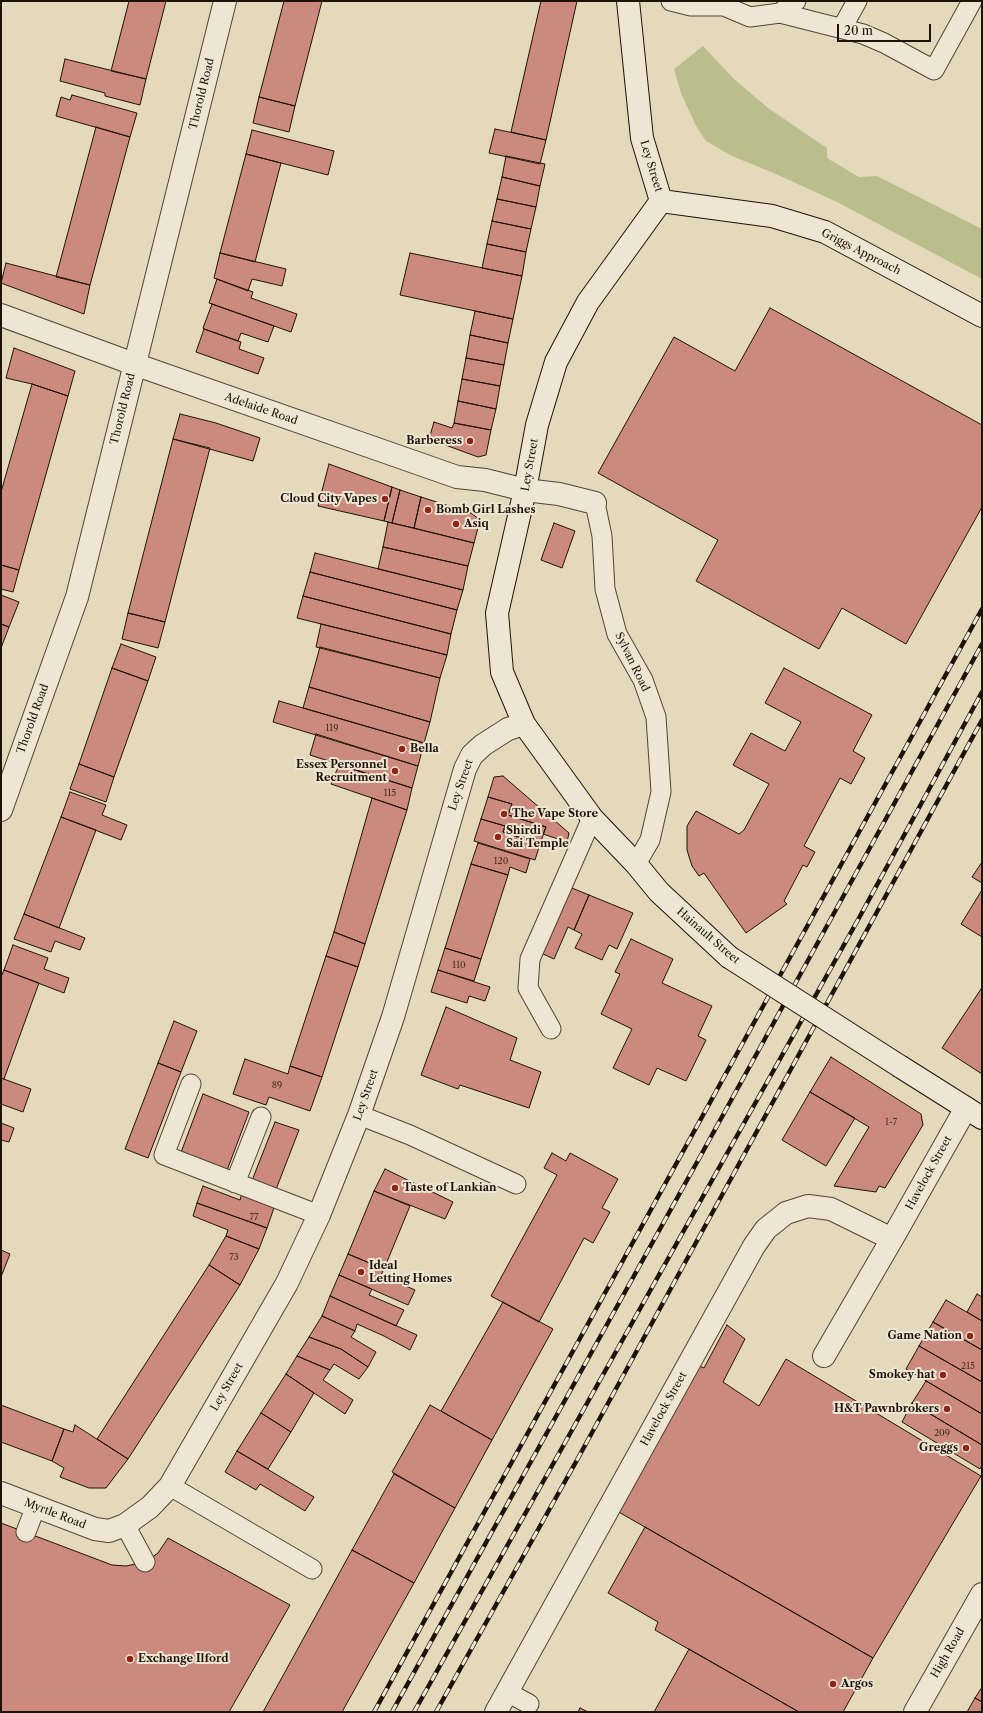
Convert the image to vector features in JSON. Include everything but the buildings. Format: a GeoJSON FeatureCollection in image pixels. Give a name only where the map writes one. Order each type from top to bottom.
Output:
{"type":"FeatureCollection","features":[{"type":"Feature","properties":{"kind":"street","name":"Thorold Road"},"geometry":{"type":"LineString","coordinates":[[1,810],[77,597],[225,1]]}},
{"type":"Feature","properties":{"kind":"street","name":"Ley Street"},"geometry":{"type":"LineString","coordinates":[[117,1528],[150,1507],[170,1486],[287,1283],[320,1215],[359,1115],[393,1017],[465,769],[472,755],[483,744],[508,729],[524,724],[502,672],[497,613],[525,490],[537,425],[556,362],[588,302],[661,201],[642,138],[628,1]]}},
{"type":"Feature","properties":{"kind":"street","name":"Griggs Approach"},"geometry":{"type":"LineString","coordinates":[[661,201],[772,216],[825,232],[982,316]]}},
{"type":"Feature","properties":{"kind":"street","name":"Adelaide Road"},"geometry":{"type":"LineString","coordinates":[[1,315],[134,364],[457,477],[485,480],[525,490]]}},
{"type":"Feature","properties":{"kind":"street","name":"Sylvan Road"},"geometry":{"type":"LineString","coordinates":[[525,490],[559,494],[595,503]]}},
{"type":"Feature","properties":{"kind":"street","name":"Hainault Street"},"geometry":{"type":"LineString","coordinates":[[524,724],[592,818],[636,864],[659,892],[728,957],[974,1113]]}},
{"type":"Feature","properties":{"kind":"street","name":"Havelock Street"},"geometry":{"type":"LineString","coordinates":[[824,1356],[892,1239],[974,1113]]}},
{"type":"Feature","properties":{"kind":"street","name":"Havelock Street"},"geometry":{"type":"LineString","coordinates":[[496,1712],[507,1692],[557,1615],[754,1246],[766,1229],[786,1213],[808,1206],[831,1209],[892,1239]]}},
{"type":"Feature","properties":{"kind":"street","name":"Myrtle Road"},"geometry":{"type":"LineString","coordinates":[[1,1493],[95,1529],[117,1528]]}},
{"type":"Feature","properties":{"kind":"street","name":"High Road"},"geometry":{"type":"LineString","coordinates":[[915,1712],[982,1594]]}},
{"type":"Feature","properties":{"kind":"lane"},"geometry":{"type":"LineString","coordinates":[[780,13],[796,1]]}},
{"type":"Feature","properties":{"kind":"lane"},"geometry":{"type":"LineString","coordinates":[[842,28],[857,1]]}},
{"type":"Feature","properties":{"kind":"lane"},"geometry":{"type":"LineString","coordinates":[[676,2],[691,6],[724,6],[750,17],[780,13],[842,28],[864,34],[884,43],[934,70],[972,1]]}},
{"type":"Feature","properties":{"kind":"lane","name":"Sylvan Road"},"geometry":{"type":"LineString","coordinates":[[595,503],[602,536],[605,589],[617,634],[643,680],[656,717],[661,792],[650,840],[636,864]]}},
{"type":"Feature","properties":{"kind":"lane"},"geometry":{"type":"LineString","coordinates":[[551,1029],[528,988],[530,959],[592,818]]}},
{"type":"Feature","properties":{"kind":"lane"},"geometry":{"type":"LineString","coordinates":[[192,1084],[164,1155],[320,1215]]}},
{"type":"Feature","properties":{"kind":"lane"},"geometry":{"type":"LineString","coordinates":[[359,1115],[410,1135],[516,1184]]}},
{"type":"Feature","properties":{"kind":"lane"},"geometry":{"type":"LineString","coordinates":[[235,1183],[261,1118]]}},
{"type":"Feature","properties":{"kind":"lane"},"geometry":{"type":"LineString","coordinates":[[170,1486],[312,1569]]}},
{"type":"Feature","properties":{"kind":"lane"},"geometry":{"type":"LineString","coordinates":[[26,1532],[36,1506]]}},
{"type":"Feature","properties":{"kind":"lane"},"geometry":{"type":"LineString","coordinates":[[117,1528],[144,1562]]}},
{"type":"Feature","properties":{"kind":"lane"},"geometry":{"type":"LineString","coordinates":[[507,1692],[529,1704]]}},
{"type":"Feature","properties":{"kind":"green space"},"geometry":{"type":"Polygon","coordinates":[[[703,46],[734,79],[768,108],[827,148],[827,158],[859,177],[877,176],[982,229],[982,279],[837,202],[732,156],[706,141],[696,126],[681,93],[674,69],[703,46]]]}},
{"type":"Feature","properties":{"kind":"railway"},"geometry":{"type":"LineString","coordinates":[[374,1712],[982,609]]}},
{"type":"Feature","properties":{"kind":"railway"},"geometry":{"type":"LineString","coordinates":[[392,1712],[982,644]]}},
{"type":"Feature","properties":{"kind":"railway"},"geometry":{"type":"LineString","coordinates":[[414,1712],[859,918],[982,692]]}},
{"type":"Feature","properties":{"kind":"railway"},"geometry":{"type":"LineString","coordinates":[[436,1712],[577,1460],[982,720]]}},
{"type":"Feature","properties":{"kind":"place","name":"Barberess"},"geometry":{"type":"Point","coordinates":[470,441]}},
{"type":"Feature","properties":{"kind":"place","name":"Cloud City Vapes"},"geometry":{"type":"Point","coordinates":[385,499]}},
{"type":"Feature","properties":{"kind":"place","name":"Bomb Girl Lashes"},"geometry":{"type":"Point","coordinates":[428,510]}},
{"type":"Feature","properties":{"kind":"place","name":"Asiq"},"geometry":{"type":"Point","coordinates":[456,524]}},
{"type":"Feature","properties":{"kind":"place","name":"Bella"},"geometry":{"type":"Point","coordinates":[402,749]}},
{"type":"Feature","properties":{"kind":"place","name":"Essex Personnel Recruitment"},"geometry":{"type":"Point","coordinates":[395,771]}},
{"type":"Feature","properties":{"kind":"place","name":"The Vape Store"},"geometry":{"type":"Point","coordinates":[504,814]}},
{"type":"Feature","properties":{"kind":"place","name":"Shirdi Sai Temple"},"geometry":{"type":"Point","coordinates":[498,837]}},
{"type":"Feature","properties":{"kind":"place","name":"Taste of Lankian"},"geometry":{"type":"Point","coordinates":[395,1188]}},
{"type":"Feature","properties":{"kind":"place","name":"Ideal Letting Homes"},"geometry":{"type":"Point","coordinates":[361,1272]}},
{"type":"Feature","properties":{"kind":"place","name":"Game Nation"},"geometry":{"type":"Point","coordinates":[970,1336]}},
{"type":"Feature","properties":{"kind":"place","name":"Smokey hat"},"geometry":{"type":"Point","coordinates":[943,1375]}},
{"type":"Feature","properties":{"kind":"place","name":"H&T Pawnbrokers"},"geometry":{"type":"Point","coordinates":[947,1409]}},
{"type":"Feature","properties":{"kind":"place","name":"Greggs"},"geometry":{"type":"Point","coordinates":[966,1448]}},
{"type":"Feature","properties":{"kind":"place","name":"Exchange Ilford"},"geometry":{"type":"Point","coordinates":[130,1659]}},
{"type":"Feature","properties":{"kind":"place","name":"Argos"},"geometry":{"type":"Point","coordinates":[833,1684]}}]}
